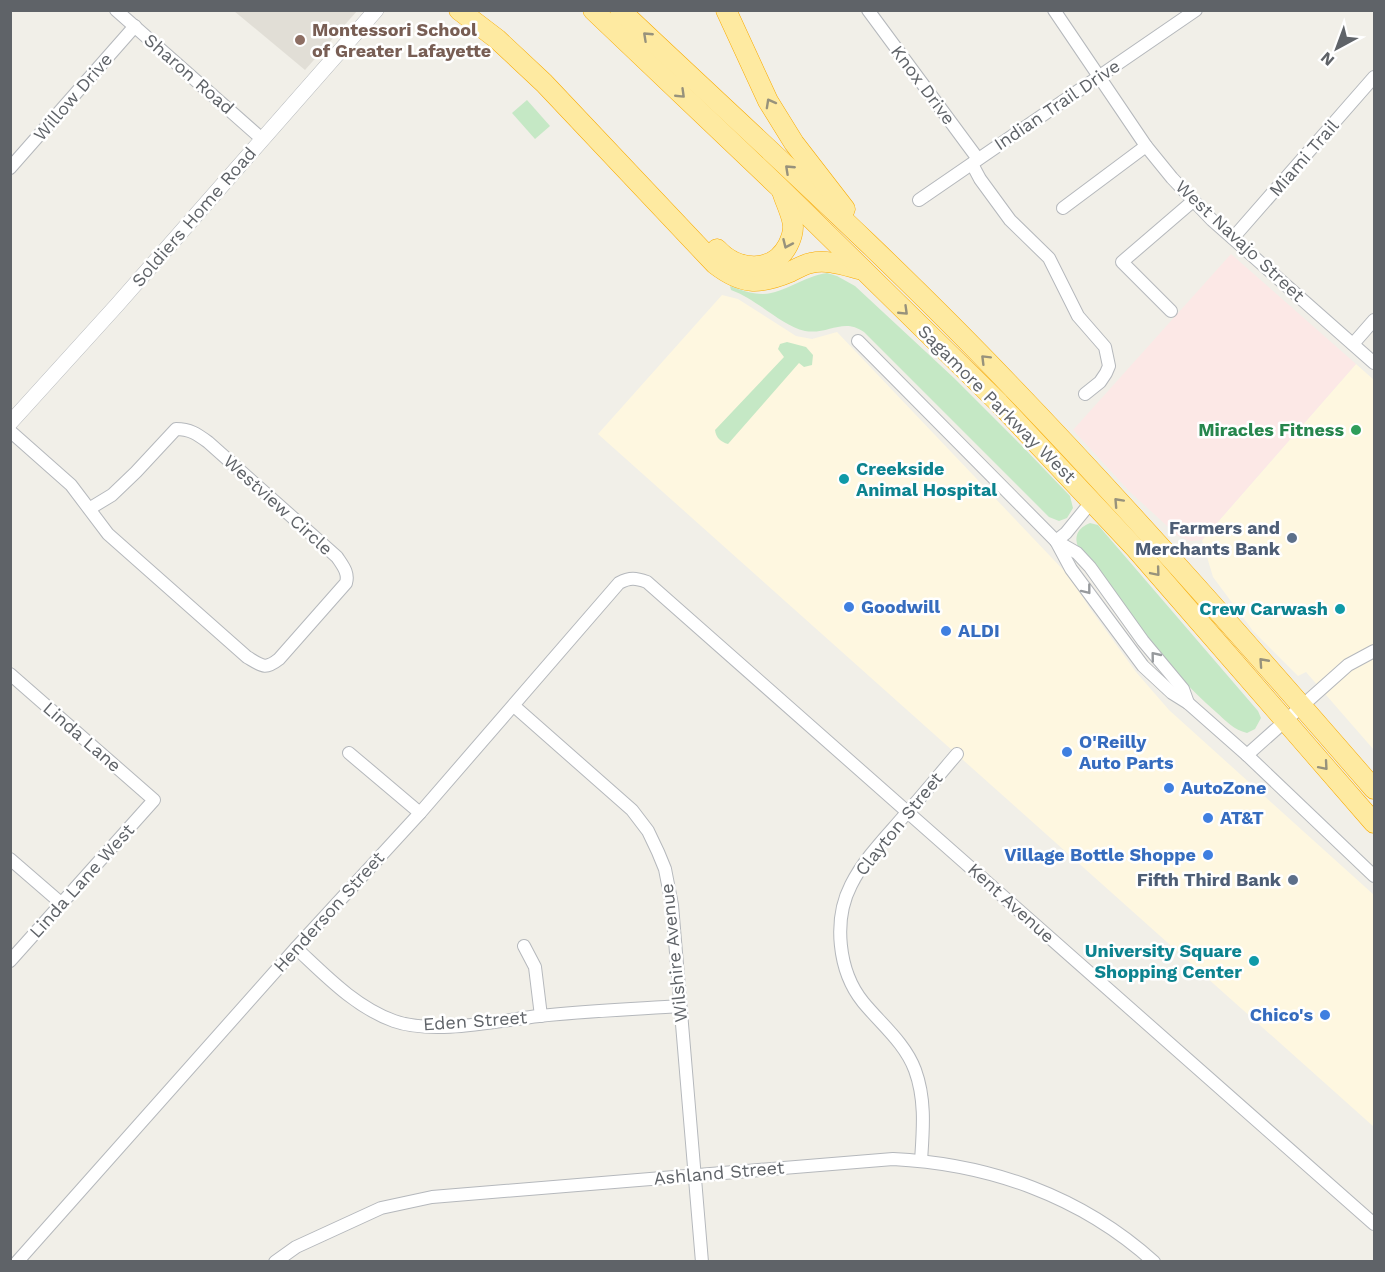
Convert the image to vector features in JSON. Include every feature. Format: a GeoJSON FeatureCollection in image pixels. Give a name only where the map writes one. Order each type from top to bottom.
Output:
{"type":"FeatureCollection","features":[{"type":"Feature","properties":{"kind":"highway"},"geometry":{"type":"LineString","coordinates":[[459,10],[496,39],[544,83],[726,273],[737,279],[767,280],[811,262],[830,262],[862,270]]}},
{"type":"Feature","properties":{"kind":"highway"},"geometry":{"type":"LineString","coordinates":[[480,10],[563,84],[721,253],[738,264],[754,267],[768,265],[784,253],[790,242],[793,227],[781,189]]}},
{"type":"Feature","properties":{"kind":"highway","name":"Sagamore Parkway West"},"geometry":{"type":"LineString","coordinates":[[593,10],[781,189],[999,403],[1092,501],[1374,823]]}},
{"type":"Feature","properties":{"kind":"highway","name":"Sagamore Parkway West"},"geometry":{"type":"LineString","coordinates":[[620,10],[877,252],[1010,384],[1186,575],[1374,789]]}},
{"type":"Feature","properties":{"kind":"highway"},"geometry":{"type":"LineString","coordinates":[[726,10],[768,101],[794,143],[877,252]]}},
{"type":"Feature","properties":{"kind":"street","name":"Sharon Road"},"geometry":{"type":"LineString","coordinates":[[116,10],[262,139]]}},
{"type":"Feature","properties":{"kind":"street","name":"Soldiers Home Road"},"geometry":{"type":"LineString","coordinates":[[10,423],[117,305],[376,10]]}},
{"type":"Feature","properties":{"kind":"street","name":"Knox Drive"},"geometry":{"type":"LineString","coordinates":[[867,10],[975,162],[980,179],[1010,220],[1049,258],[1078,316],[1105,347],[1109,366],[1100,382],[1085,394]]}},
{"type":"Feature","properties":{"kind":"street","name":"West Navajo Street"},"geometry":{"type":"LineString","coordinates":[[1054,10],[1146,146],[1193,201],[1374,363]]}},
{"type":"Feature","properties":{"kind":"street","name":"Indian Trail Drive"},"geometry":{"type":"LineString","coordinates":[[919,200],[1196,10]]}},
{"type":"Feature","properties":{"kind":"street","name":"Willow Drive"},"geometry":{"type":"LineString","coordinates":[[10,168],[135,26]]}},
{"type":"Feature","properties":{"kind":"street","name":"Miami Trail"},"geometry":{"type":"LineString","coordinates":[[1233,238],[1374,78]]}},
{"type":"Feature","properties":{"kind":"street"},"geometry":{"type":"LineString","coordinates":[[1063,207],[1146,146]]}},
{"type":"Feature","properties":{"kind":"street"},"geometry":{"type":"LineString","coordinates":[[1171,311],[1122,262],[1193,201]]}},
{"type":"Feature","properties":{"kind":"street"},"geometry":{"type":"LineString","coordinates":[[1353,344],[1374,320]]}},
{"type":"Feature","properties":{"kind":"street"},"geometry":{"type":"LineString","coordinates":[[858,341],[1056,541],[1077,553],[1090,567],[1143,641],[1183,689],[1188,703],[1247,755],[1374,876]]}},
{"type":"Feature","properties":{"kind":"street","name":"Westview Circle"},"geometry":{"type":"LineString","coordinates":[[10,431],[71,485],[108,534],[247,657],[265,666],[270,666],[279,659],[346,583],[348,577],[337,558],[208,442],[187,429],[176,429],[112,495],[89,508]]}},
{"type":"Feature","properties":{"kind":"street"},"geometry":{"type":"LineString","coordinates":[[1056,541],[1066,533],[1092,501]]}},
{"type":"Feature","properties":{"kind":"street","name":"Henderson Street"},"geometry":{"type":"LineString","coordinates":[[17,1262],[296,948],[420,813],[620,583],[628,578],[638,578],[647,582]]}},
{"type":"Feature","properties":{"kind":"street","name":"Kent Avenue"},"geometry":{"type":"LineString","coordinates":[[647,582],[1374,1224]]}},
{"type":"Feature","properties":{"kind":"street"},"geometry":{"type":"LineString","coordinates":[[1247,755],[1348,665],[1374,651]]}},
{"type":"Feature","properties":{"kind":"street","name":"Linda Lane"},"geometry":{"type":"LineString","coordinates":[[10,674],[154,801]]}},
{"type":"Feature","properties":{"kind":"street","name":"Wilshire Avenue"},"geometry":{"type":"LineString","coordinates":[[514,706],[632,810],[648,831],[665,869],[672,905],[702,1262]]}},
{"type":"Feature","properties":{"kind":"street"},"geometry":{"type":"LineString","coordinates":[[349,753],[420,813]]}},
{"type":"Feature","properties":{"kind":"street","name":"Clayton Street"},"geometry":{"type":"LineString","coordinates":[[921,1161],[924,1112],[915,1069],[902,1046],[862,1000],[851,982],[843,959],[840,916],[850,886],[867,859],[957,754]]}},
{"type":"Feature","properties":{"kind":"street","name":"Linda Lane West"},"geometry":{"type":"LineString","coordinates":[[10,961],[154,801]]}},
{"type":"Feature","properties":{"kind":"street"},"geometry":{"type":"LineString","coordinates":[[10,859],[62,904]]}},
{"type":"Feature","properties":{"kind":"street"},"geometry":{"type":"LineString","coordinates":[[524,946],[535,967],[541,1016]]}},
{"type":"Feature","properties":{"kind":"street","name":"Eden Street"},"geometry":{"type":"LineString","coordinates":[[296,948],[343,991],[379,1015],[414,1026],[465,1025],[541,1016],[680,1006]]}},
{"type":"Feature","properties":{"kind":"street","name":"Ashland Street"},"geometry":{"type":"LineString","coordinates":[[275,1262],[296,1246],[381,1208],[432,1197],[893,1159],[921,1161],[988,1173],[1027,1184],[1096,1217],[1154,1262]]}},
{"type":"Feature","properties":{"kind":"shaded area","name":"Montessori School of Greater Lafayette"},"geometry":{"type":"Polygon","coordinates":[[[234,11],[357,11],[305,70],[234,11]]]}},
{"type":"Feature","properties":{"kind":"shaded area"},"geometry":{"type":"Polygon","coordinates":[[[1231,254],[1356,364],[1202,540],[1190,541],[1178,536],[1129,491],[1073,430],[1231,254]]]}},
{"type":"Feature","properties":{"kind":"shaded area"},"geometry":{"type":"Polygon","coordinates":[[[722,295],[738,299],[796,336],[812,339],[837,332],[1071,578],[1136,672],[1169,710],[1374,895],[1374,1127],[598,434],[722,295]]]}},
{"type":"Feature","properties":{"kind":"shaded area"},"geometry":{"type":"Polygon","coordinates":[[[1356,364],[1374,380],[1374,750],[1306,672],[1298,676],[1253,631],[1213,577],[1202,540],[1356,364]]]}},
{"type":"Feature","properties":{"kind":"green space"},"geometry":{"type":"Polygon","coordinates":[[[527,100],[550,126],[535,139],[512,113],[527,100]]]}},
{"type":"Feature","properties":{"kind":"green space"},"geometry":{"type":"Polygon","coordinates":[[[827,273],[855,286],[954,378],[1023,447],[1070,496],[1073,508],[1067,518],[1059,521],[1049,517],[864,332],[849,326],[813,332],[796,328],[750,299],[731,290],[730,286],[746,292],[771,293],[810,277],[827,273]]]}},
{"type":"Feature","properties":{"kind":"green space"},"geometry":{"type":"Polygon","coordinates":[[[787,342],[806,347],[813,355],[812,365],[804,367],[799,363],[728,444],[721,441],[715,430],[784,357],[778,349],[780,344],[787,342]]]}},
{"type":"Feature","properties":{"kind":"green space"},"geometry":{"type":"Polygon","coordinates":[[[1090,523],[1098,525],[1258,711],[1261,718],[1255,729],[1247,733],[1227,722],[1196,694],[1143,634],[1079,549],[1076,540],[1078,533],[1082,527],[1090,523]]]}},
{"type":"Feature","properties":{"kind":"place","name":"Montessori School of Greater Lafayette"},"geometry":{"type":"Point","coordinates":[300,40]}},
{"type":"Feature","properties":{"kind":"place","name":"Miracles Fitness"},"geometry":{"type":"Point","coordinates":[1356,430]}},
{"type":"Feature","properties":{"kind":"place","name":"Creekside Animal Hospital"},"geometry":{"type":"Point","coordinates":[844,479]}},
{"type":"Feature","properties":{"kind":"place","name":"Farmers and Merchants Bank"},"geometry":{"type":"Point","coordinates":[1292,538]}},
{"type":"Feature","properties":{"kind":"place","name":"Goodwill"},"geometry":{"type":"Point","coordinates":[849,607]}},
{"type":"Feature","properties":{"kind":"place","name":"Crew Carwash"},"geometry":{"type":"Point","coordinates":[1340,609]}},
{"type":"Feature","properties":{"kind":"place","name":"ALDI"},"geometry":{"type":"Point","coordinates":[946,631]}},
{"type":"Feature","properties":{"kind":"place","name":"O'Reilly Auto Parts"},"geometry":{"type":"Point","coordinates":[1067,752]}},
{"type":"Feature","properties":{"kind":"place","name":"AutoZone"},"geometry":{"type":"Point","coordinates":[1169,788]}},
{"type":"Feature","properties":{"kind":"place","name":"AT&T"},"geometry":{"type":"Point","coordinates":[1208,818]}},
{"type":"Feature","properties":{"kind":"place","name":"Village Bottle Shoppe"},"geometry":{"type":"Point","coordinates":[1208,855]}},
{"type":"Feature","properties":{"kind":"place","name":"Fifth Third Bank"},"geometry":{"type":"Point","coordinates":[1293,880]}},
{"type":"Feature","properties":{"kind":"place","name":"University Square Shopping Center"},"geometry":{"type":"Point","coordinates":[1254,961]}},
{"type":"Feature","properties":{"kind":"place","name":"Chico's"},"geometry":{"type":"Point","coordinates":[1325,1015]}}]}
